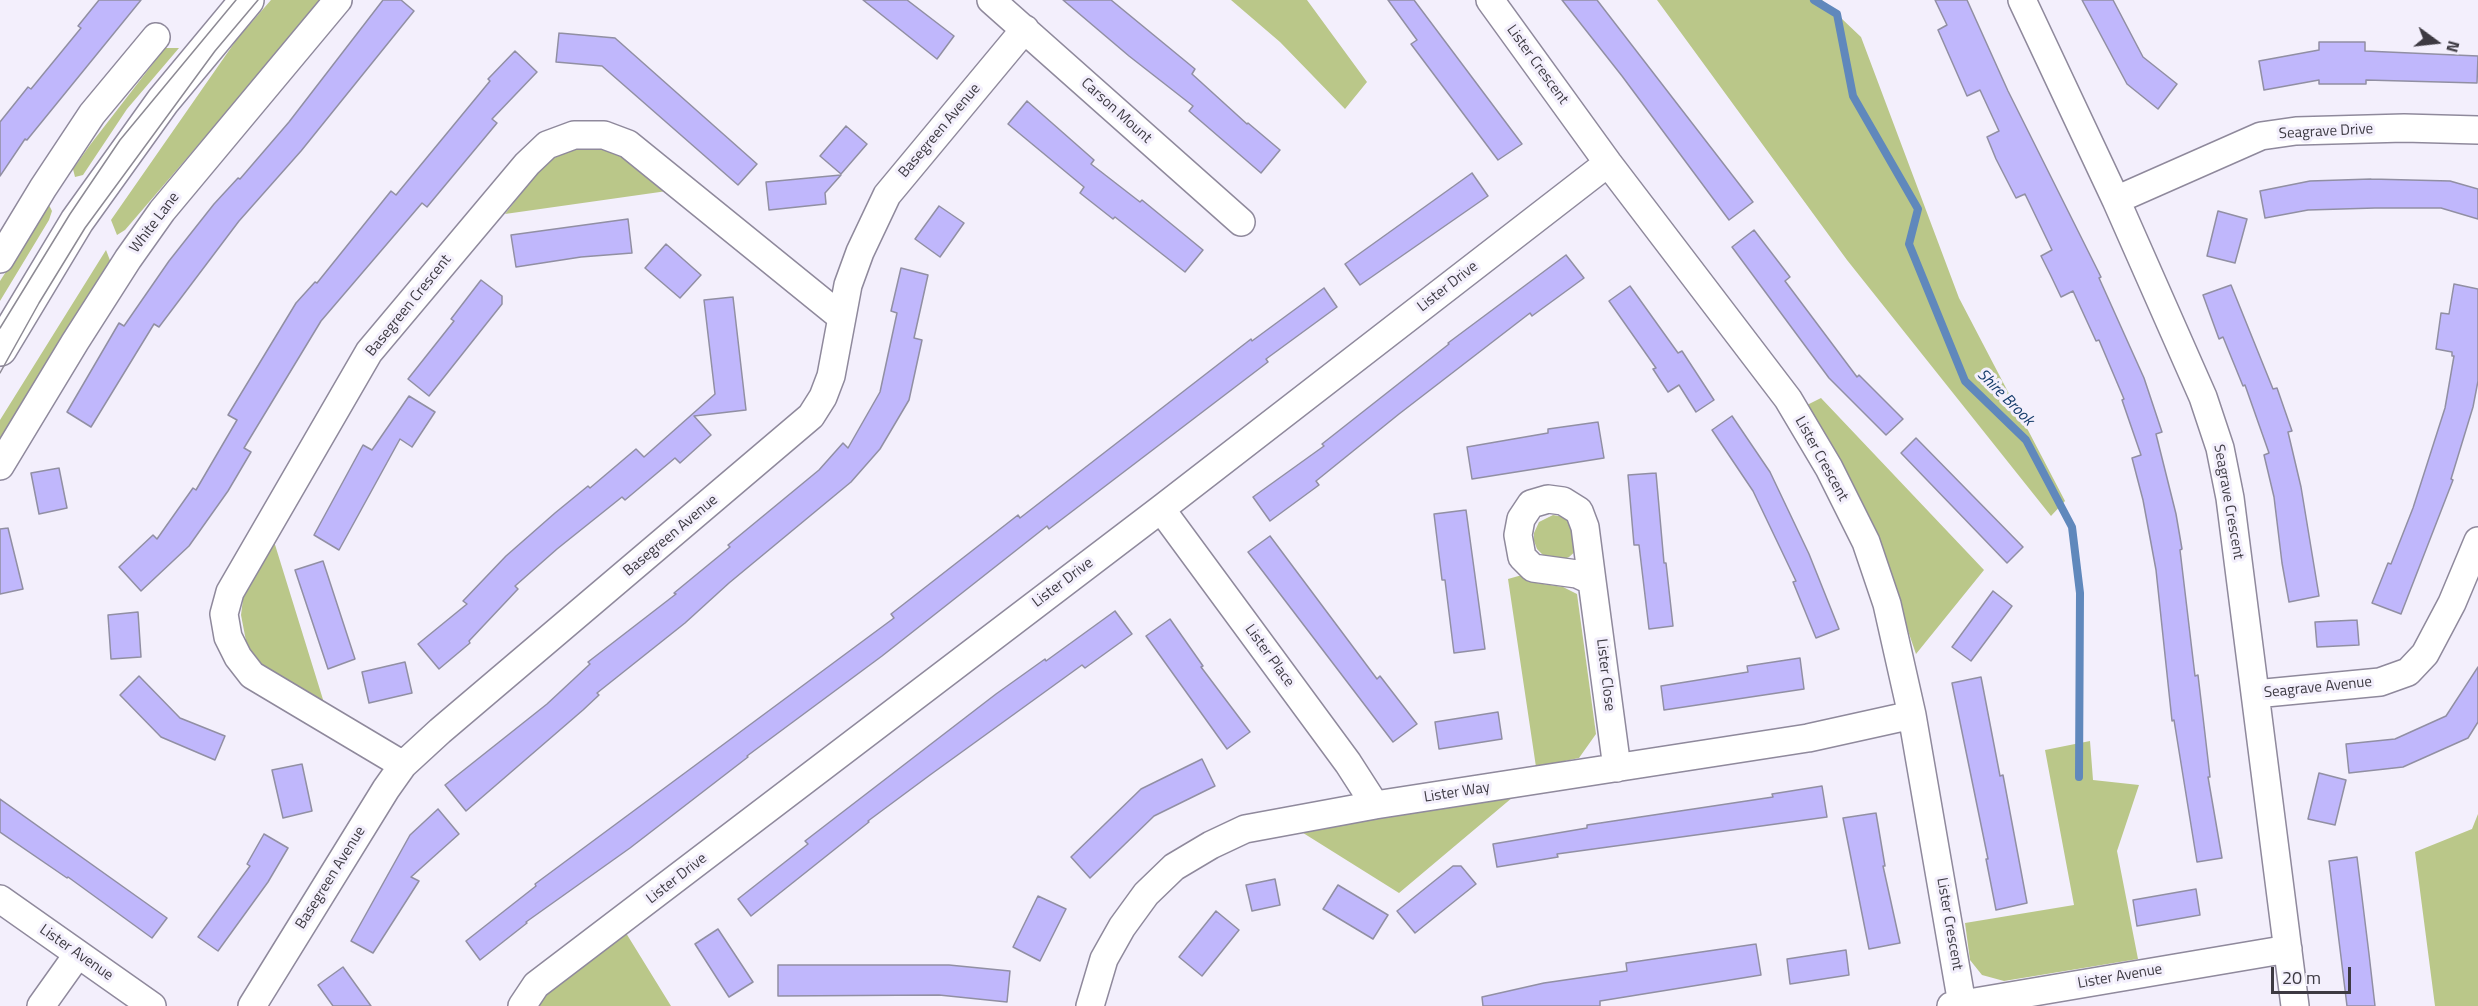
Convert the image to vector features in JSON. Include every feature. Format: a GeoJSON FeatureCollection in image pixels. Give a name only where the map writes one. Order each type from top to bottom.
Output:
{"type":"FeatureCollection","features":[{"type":"Feature","properties":{"kind":"main road"},"geometry":{"type":"LineString","coordinates":[[0,349],[77,221],[163,102],[247,0]]}},
{"type":"Feature","properties":{"kind":"street","name":"White Lane"},"geometry":{"type":"LineString","coordinates":[[0,466],[92,315],[162,211],[338,0]]}},
{"type":"Feature","properties":{"kind":"street","name":"Carson Mount"},"geometry":{"type":"LineString","coordinates":[[991,0],[1241,222]]}},
{"type":"Feature","properties":{"kind":"street","name":"Lister Crescent"},"geometry":{"type":"LineString","coordinates":[[1490,0],[1608,163],[1788,399],[1828,468],[1866,543],[1887,604],[1912,715],[1957,1005]]}},
{"type":"Feature","properties":{"kind":"street","name":"Seagrave Crescent"},"geometry":{"type":"LineString","coordinates":[[2022,0],[2116,200],[2203,397],[2220,448],[2230,498],[2295,1006]]}},
{"type":"Feature","properties":{"kind":"street","name":"Basegreen Avenue"},"geometry":{"type":"LineString","coordinates":[[252,1006],[403,765],[440,730],[811,416],[823,397],[831,376],[840,316],[848,285],[860,252],[887,195],[1025,29]]}},
{"type":"Feature","properties":{"kind":"street"},"geometry":{"type":"LineString","coordinates":[[0,259],[92,114],[156,37]]}},
{"type":"Feature","properties":{"kind":"street","name":"Seagrave Drive"},"geometry":{"type":"LineString","coordinates":[[2116,200],[2261,136],[2296,131],[2404,128],[2478,130]]}},
{"type":"Feature","properties":{"kind":"street","name":"Basegreen Crescent"},"geometry":{"type":"LineString","coordinates":[[403,765],[252,675],[237,657],[228,637],[224,614],[230,592],[369,352],[527,164],[547,145],[574,135],[604,135],[628,144],[840,316]]}},
{"type":"Feature","properties":{"kind":"street","name":"Lister Drive"},"geometry":{"type":"LineString","coordinates":[[522,1006],[536,985],[1161,509],[1608,163]]}},
{"type":"Feature","properties":{"kind":"street","name":"Lister Place"},"geometry":{"type":"LineString","coordinates":[[1161,509],[1348,763],[1375,806]]}},
{"type":"Feature","properties":{"kind":"street","name":"Seagrave Avenue"},"geometry":{"type":"LineString","coordinates":[[2255,694],[2380,682],[2408,672],[2426,654],[2452,603],[2478,541]]}},
{"type":"Feature","properties":{"kind":"street","name":"Lister Close"},"geometry":{"type":"LineString","coordinates":[[1592,581],[1617,768]]}},
{"type":"Feature","properties":{"kind":"street","name":"Lister Way"},"geometry":{"type":"LineString","coordinates":[[1090,1006],[1104,959],[1122,927],[1146,894],[1174,867],[1211,845],[1245,829],[1375,806],[1808,738],[1912,715]]}},
{"type":"Feature","properties":{"kind":"street","name":"Lister Avenue"},"geometry":{"type":"LineString","coordinates":[[0,899],[152,1006]]}},
{"type":"Feature","properties":{"kind":"street","name":"Lister Avenue"},"geometry":{"type":"LineString","coordinates":[[1957,1005],[2288,949]]}},
{"type":"Feature","properties":{"kind":"street"},"geometry":{"type":"LineString","coordinates":[[41,1006],[78,954]]}},
{"type":"Feature","properties":{"kind":"green space"},"geometry":{"type":"Polygon","coordinates":[[[271,0],[323,0],[125,230],[117,235],[111,220],[237,39],[271,0]]]}},
{"type":"Feature","properties":{"kind":"green space"},"geometry":{"type":"Polygon","coordinates":[[[1231,0],[1307,0],[1367,82],[1345,109],[1280,42],[1231,0]]]}},
{"type":"Feature","properties":{"kind":"green space"},"geometry":{"type":"Polygon","coordinates":[[[1657,0],[1822,0],[1861,37],[1959,298],[2065,501],[2051,516],[1847,260],[1657,0]]]}},
{"type":"Feature","properties":{"kind":"green space"},"geometry":{"type":"Polygon","coordinates":[[[165,48],[179,48],[127,109],[83,175],[75,177],[73,169],[165,48]]]}},
{"type":"Feature","properties":{"kind":"green space"},"geometry":{"type":"Polygon","coordinates":[[[579,147],[601,148],[622,154],[667,191],[505,214],[541,168],[557,156],[579,147]]]}},
{"type":"Feature","properties":{"kind":"green space"},"geometry":{"type":"Polygon","coordinates":[[[49,205],[52,211],[49,220],[0,301],[0,281],[49,205]]]}},
{"type":"Feature","properties":{"kind":"green space"},"geometry":{"type":"Polygon","coordinates":[[[106,250],[111,263],[0,442],[0,420],[106,250]]]}},
{"type":"Feature","properties":{"kind":"green space"},"geometry":{"type":"Polygon","coordinates":[[[1821,398],[1984,570],[1916,654],[1896,596],[1805,406],[1821,398]]]}},
{"type":"Feature","properties":{"kind":"green space"},"geometry":{"type":"Polygon","coordinates":[[[1553,515],[1570,518],[1577,550],[1562,560],[1547,559],[1537,549],[1534,541],[1534,533],[1539,522],[1553,515]]]}},
{"type":"Feature","properties":{"kind":"green space"},"geometry":{"type":"Polygon","coordinates":[[[272,535],[325,706],[255,660],[246,641],[241,615],[244,591],[272,535]]]}},
{"type":"Feature","properties":{"kind":"green space"},"geometry":{"type":"Polygon","coordinates":[[[1522,575],[1537,583],[1563,587],[1577,594],[1596,734],[1579,758],[1536,767],[1508,579],[1522,575]]]}},
{"type":"Feature","properties":{"kind":"green space"},"geometry":{"type":"Polygon","coordinates":[[[2090,741],[2093,780],[2139,785],[2117,851],[2138,959],[2004,981],[1982,975],[1970,960],[1965,923],[2074,905],[2045,750],[2090,741]]]}},
{"type":"Feature","properties":{"kind":"green space"},"geometry":{"type":"Polygon","coordinates":[[[1519,792],[1399,893],[1300,831],[1519,792]]]}},
{"type":"Feature","properties":{"kind":"green space"},"geometry":{"type":"Polygon","coordinates":[[[2478,814],[2478,1006],[2435,1006],[2415,852],[2472,829],[2478,814]]]}},
{"type":"Feature","properties":{"kind":"green space"},"geometry":{"type":"Polygon","coordinates":[[[626,933],[671,1006],[539,1006],[547,993],[626,933]]]}},
{"type":"Feature","properties":{"kind":"building"},"geometry":{"type":"Polygon","coordinates":[[[99,0],[141,0],[27,140],[25,139],[0,176],[0,122],[28,87],[31,89],[81,28],[78,26],[99,0]]]}},
{"type":"Feature","properties":{"kind":"building"},"geometry":{"type":"Polygon","coordinates":[[[383,0],[401,0],[414,11],[301,151],[239,221],[159,327],[154,324],[91,427],[67,412],[119,323],[124,326],[169,261],[214,204],[238,178],[240,179],[289,122],[383,0]]]}},
{"type":"Feature","properties":{"kind":"building"},"geometry":{"type":"Polygon","coordinates":[[[863,0],[907,0],[954,36],[937,59],[863,0]]]}},
{"type":"Feature","properties":{"kind":"building"},"geometry":{"type":"Polygon","coordinates":[[[1063,0],[1111,0],[1195,69],[1192,74],[1247,124],[1280,150],[1261,173],[1189,111],[1193,106],[1063,0]]]}},
{"type":"Feature","properties":{"kind":"building"},"geometry":{"type":"Polygon","coordinates":[[[1388,0],[1414,0],[1522,144],[1498,160],[1411,44],[1417,40],[1388,0]]]}},
{"type":"Feature","properties":{"kind":"building"},"geometry":{"type":"Polygon","coordinates":[[[1562,0],[1597,0],[1753,202],[1729,220],[1622,76],[1562,0]]]}},
{"type":"Feature","properties":{"kind":"building"},"geometry":{"type":"Polygon","coordinates":[[[1935,0],[1967,0],[2008,91],[2101,277],[2099,278],[2144,378],[2162,432],[2156,434],[2176,514],[2182,549],[2180,550],[2195,676],[2198,675],[2210,777],[2208,777],[2222,858],[2197,862],[2174,720],[2172,721],[2156,570],[2143,500],[2132,458],[2141,455],[2122,400],[2124,399],[2099,340],[2096,341],[2073,291],[2061,297],[2041,256],[2052,250],[2025,194],[2016,198],[1996,159],[1987,137],[1999,131],[1980,90],[1967,96],[1938,30],[1947,25],[1935,0]]]}},
{"type":"Feature","properties":{"kind":"building"},"geometry":{"type":"Polygon","coordinates":[[[2082,0],[2113,0],[2143,57],[2177,84],[2158,109],[2127,84],[2082,0]]]}},
{"type":"Feature","properties":{"kind":"building"},"geometry":{"type":"Polygon","coordinates":[[[559,33],[615,38],[757,164],[738,185],[602,66],[556,62],[559,33]]]}},
{"type":"Feature","properties":{"kind":"building"},"geometry":{"type":"Polygon","coordinates":[[[2319,42],[2365,42],[2365,51],[2478,56],[2477,83],[2366,80],[2366,84],[2319,84],[2319,80],[2264,90],[2259,61],[2319,50],[2319,42]]]}},
{"type":"Feature","properties":{"kind":"building"},"geometry":{"type":"Polygon","coordinates":[[[515,51],[537,72],[492,119],[497,123],[427,207],[422,203],[321,321],[244,448],[251,452],[228,491],[189,546],[141,591],[119,567],[153,535],[157,539],[193,488],[196,490],[237,420],[228,415],[296,303],[315,282],[317,283],[391,191],[396,195],[490,81],[488,79],[515,51]]]}},
{"type":"Feature","properties":{"kind":"building"},"geometry":{"type":"Polygon","coordinates":[[[1027,101],[1094,160],[1091,164],[1140,202],[1142,200],[1203,250],[1185,272],[1115,217],[1113,219],[1080,193],[1084,187],[1008,124],[1027,101]]]}},
{"type":"Feature","properties":{"kind":"building"},"geometry":{"type":"Polygon","coordinates":[[[846,126],[867,144],[841,174],[820,156],[846,126]]]}},
{"type":"Feature","properties":{"kind":"building"},"geometry":{"type":"Polygon","coordinates":[[[1472,173],[1488,196],[1360,285],[1345,264],[1472,173]]]}},
{"type":"Feature","properties":{"kind":"building"},"geometry":{"type":"Polygon","coordinates":[[[841,175],[825,193],[826,204],[769,210],[766,182],[841,175]]]}},
{"type":"Feature","properties":{"kind":"building"},"geometry":{"type":"Polygon","coordinates":[[[2371,179],[2450,181],[2478,189],[2478,219],[2441,208],[2308,210],[2265,218],[2260,191],[2310,181],[2371,179]]]}},
{"type":"Feature","properties":{"kind":"building"},"geometry":{"type":"Polygon","coordinates":[[[939,206],[964,223],[940,257],[915,239],[939,206]]]}},
{"type":"Feature","properties":{"kind":"building"},"geometry":{"type":"Polygon","coordinates":[[[2218,211],[2247,219],[2235,263],[2207,256],[2218,211]]]}},
{"type":"Feature","properties":{"kind":"building"},"geometry":{"type":"Polygon","coordinates":[[[628,219],[632,253],[581,257],[516,267],[511,235],[628,219]]]}},
{"type":"Feature","properties":{"kind":"building"},"geometry":{"type":"Polygon","coordinates":[[[1754,230],[1790,277],[1785,281],[1857,377],[1859,375],[1903,419],[1886,435],[1829,378],[1732,247],[1754,230]]]}},
{"type":"Feature","properties":{"kind":"building"},"geometry":{"type":"Polygon","coordinates":[[[666,244],[701,275],[680,298],[645,268],[666,244]]]}},
{"type":"Feature","properties":{"kind":"building"},"geometry":{"type":"Polygon","coordinates":[[[1566,255],[1584,278],[1532,316],[1530,313],[1399,414],[1316,481],[1319,485],[1270,521],[1253,497],[1324,446],[1322,444],[1448,343],[1566,255]]]}},
{"type":"Feature","properties":{"kind":"building"},"geometry":{"type":"Polygon","coordinates":[[[901,268],[928,275],[914,338],[922,340],[909,400],[880,449],[851,482],[729,583],[685,623],[597,693],[599,695],[583,710],[466,811],[445,785],[547,704],[590,664],[588,662],[676,594],[674,593],[730,547],[728,545],[819,470],[843,443],[848,448],[880,392],[897,313],[891,311],[901,268]]]}},
{"type":"Feature","properties":{"kind":"building"},"geometry":{"type":"Polygon","coordinates":[[[481,280],[502,296],[502,304],[429,396],[408,379],[454,321],[451,319],[481,280]]]}},
{"type":"Feature","properties":{"kind":"building"},"geometry":{"type":"Polygon","coordinates":[[[2454,284],[2478,289],[2478,381],[2473,407],[2451,479],[2453,480],[2401,614],[2372,603],[2388,563],[2391,564],[2413,508],[2445,408],[2454,356],[2452,352],[2436,349],[2441,313],[2449,314],[2454,284]]]}},
{"type":"Feature","properties":{"kind":"building"},"geometry":{"type":"Polygon","coordinates":[[[2231,285],[2273,389],[2277,388],[2292,431],[2288,432],[2301,487],[2319,596],[2289,602],[2274,497],[2264,455],[2269,453],[2245,385],[2243,386],[2223,337],[2219,339],[2203,295],[2231,285]]]}},
{"type":"Feature","properties":{"kind":"building"},"geometry":{"type":"Polygon","coordinates":[[[1630,286],[1678,353],[1682,351],[1714,400],[1696,412],[1679,385],[1668,392],[1653,369],[1656,368],[1609,301],[1630,286]]]}},
{"type":"Feature","properties":{"kind":"building"},"geometry":{"type":"Polygon","coordinates":[[[1324,288],[1337,307],[1266,359],[1268,362],[1049,529],[1047,526],[882,656],[747,756],[630,848],[526,922],[480,960],[466,941],[536,886],[535,884],[894,618],[891,614],[1018,515],[1020,518],[1251,339],[1252,341],[1324,288]]]}},
{"type":"Feature","properties":{"kind":"building"},"geometry":{"type":"Polygon","coordinates":[[[733,297],[746,410],[694,416],[711,435],[680,463],[675,458],[625,500],[622,497],[557,549],[515,586],[518,589],[469,641],[470,643],[439,669],[418,644],[467,604],[463,601],[506,556],[555,513],[588,486],[590,488],[636,449],[644,457],[715,394],[704,300],[733,297]]]}},
{"type":"Feature","properties":{"kind":"building"},"geometry":{"type":"Polygon","coordinates":[[[409,396],[435,412],[412,447],[400,439],[339,550],[314,535],[363,445],[372,450],[409,396]]]}},
{"type":"Feature","properties":{"kind":"building"},"geometry":{"type":"Polygon","coordinates":[[[1732,416],[1770,472],[1809,554],[1839,629],[1816,638],[1793,582],[1796,581],[1753,491],[1712,430],[1732,416]]]}},
{"type":"Feature","properties":{"kind":"building"},"geometry":{"type":"Polygon","coordinates":[[[1598,422],[1604,458],[1472,479],[1467,447],[1548,433],[1548,429],[1598,422]]]}},
{"type":"Feature","properties":{"kind":"building"},"geometry":{"type":"Polygon","coordinates":[[[1916,438],[2023,547],[2007,563],[1901,453],[1916,438]]]}},
{"type":"Feature","properties":{"kind":"building"},"geometry":{"type":"Polygon","coordinates":[[[59,468],[67,508],[39,514],[31,473],[59,468]]]}},
{"type":"Feature","properties":{"kind":"building"},"geometry":{"type":"Polygon","coordinates":[[[1656,473],[1664,563],[1666,563],[1673,626],[1649,629],[1639,545],[1634,545],[1628,475],[1656,473]]]}},
{"type":"Feature","properties":{"kind":"building"},"geometry":{"type":"Polygon","coordinates":[[[1466,510],[1485,649],[1454,653],[1434,514],[1466,510]]]}},
{"type":"Feature","properties":{"kind":"building"},"geometry":{"type":"Polygon","coordinates":[[[8,528],[23,589],[0,594],[0,529],[8,528]]]}},
{"type":"Feature","properties":{"kind":"building"},"geometry":{"type":"Polygon","coordinates":[[[1270,536],[1377,679],[1380,676],[1417,724],[1393,742],[1248,552],[1270,536]]]}},
{"type":"Feature","properties":{"kind":"building"},"geometry":{"type":"Polygon","coordinates":[[[323,561],[355,659],[328,669],[295,570],[323,561]]]}},
{"type":"Feature","properties":{"kind":"building"},"geometry":{"type":"Polygon","coordinates":[[[1993,591],[2012,606],[1971,661],[1952,647],[1993,591]]]}},
{"type":"Feature","properties":{"kind":"building"},"geometry":{"type":"Polygon","coordinates":[[[1115,611],[1132,634],[1085,668],[1082,665],[930,775],[868,821],[751,916],[738,899],[808,844],[805,841],[996,694],[1115,611]]]}},
{"type":"Feature","properties":{"kind":"building"},"geometry":{"type":"Polygon","coordinates":[[[138,612],[141,657],[111,659],[108,615],[138,612]]]}},
{"type":"Feature","properties":{"kind":"building"},"geometry":{"type":"Polygon","coordinates":[[[1170,619],[1203,666],[1201,667],[1250,732],[1227,749],[1146,636],[1170,619]]]}},
{"type":"Feature","properties":{"kind":"building"},"geometry":{"type":"Polygon","coordinates":[[[2357,620],[2359,645],[2317,647],[2315,622],[2357,620]]]}},
{"type":"Feature","properties":{"kind":"building"},"geometry":{"type":"Polygon","coordinates":[[[1800,658],[1804,689],[1664,710],[1661,686],[1748,672],[1747,666],[1800,658]]]}},
{"type":"Feature","properties":{"kind":"building"},"geometry":{"type":"Polygon","coordinates":[[[405,662],[412,693],[369,703],[362,672],[405,662]]]}},
{"type":"Feature","properties":{"kind":"building"},"geometry":{"type":"Polygon","coordinates":[[[2478,667],[2478,722],[2468,738],[2403,767],[2349,773],[2346,744],[2395,739],[2446,716],[2478,667]]]}},
{"type":"Feature","properties":{"kind":"building"},"geometry":{"type":"Polygon","coordinates":[[[139,676],[180,718],[225,736],[215,760],[161,737],[120,695],[139,676]]]}},
{"type":"Feature","properties":{"kind":"building"},"geometry":{"type":"Polygon","coordinates":[[[1981,677],[2000,776],[2003,775],[2027,903],[1996,910],[1986,859],[1988,859],[1952,683],[1981,677]]]}},
{"type":"Feature","properties":{"kind":"building"},"geometry":{"type":"Polygon","coordinates":[[[1498,712],[1502,739],[1439,749],[1435,722],[1498,712]]]}},
{"type":"Feature","properties":{"kind":"building"},"geometry":{"type":"Polygon","coordinates":[[[1202,759],[1215,786],[1154,816],[1090,878],[1071,857],[1141,789],[1202,759]]]}},
{"type":"Feature","properties":{"kind":"building"},"geometry":{"type":"Polygon","coordinates":[[[302,764],[312,811],[283,818],[272,770],[302,764]]]}},
{"type":"Feature","properties":{"kind":"building"},"geometry":{"type":"Polygon","coordinates":[[[2319,773],[2346,780],[2335,825],[2308,819],[2319,773]]]}},
{"type":"Feature","properties":{"kind":"building"},"geometry":{"type":"Polygon","coordinates":[[[1822,786],[1827,817],[1557,854],[1558,857],[1497,867],[1493,844],[1587,828],[1587,825],[1773,797],[1772,794],[1822,786]]]}},
{"type":"Feature","properties":{"kind":"building"},"geometry":{"type":"Polygon","coordinates":[[[0,799],[167,918],[152,938],[68,877],[0,832],[0,799]]]}},
{"type":"Feature","properties":{"kind":"building"},"geometry":{"type":"Polygon","coordinates":[[[438,809],[459,834],[411,877],[419,881],[373,953],[351,941],[410,835],[438,809]]]}},
{"type":"Feature","properties":{"kind":"building"},"geometry":{"type":"Polygon","coordinates":[[[1876,813],[1885,866],[1883,866],[1900,943],[1869,949],[1843,818],[1876,813]]]}},
{"type":"Feature","properties":{"kind":"building"},"geometry":{"type":"Polygon","coordinates":[[[264,834],[288,848],[268,882],[218,951],[198,937],[250,866],[247,864],[264,834]]]}},
{"type":"Feature","properties":{"kind":"building"},"geometry":{"type":"Polygon","coordinates":[[[2357,857],[2375,1006],[2347,1006],[2329,861],[2357,857]]]}},
{"type":"Feature","properties":{"kind":"building"},"geometry":{"type":"Polygon","coordinates":[[[1453,866],[1461,866],[1476,884],[1415,933],[1397,911],[1453,866]]]}},
{"type":"Feature","properties":{"kind":"building"},"geometry":{"type":"Polygon","coordinates":[[[1275,879],[1280,905],[1252,911],[1246,885],[1275,879]]]}},
{"type":"Feature","properties":{"kind":"building"},"geometry":{"type":"Polygon","coordinates":[[[1338,885],[1388,915],[1373,939],[1323,909],[1338,885]]]}},
{"type":"Feature","properties":{"kind":"building"},"geometry":{"type":"Polygon","coordinates":[[[2196,889],[2200,915],[2137,926],[2133,900],[2196,889]]]}},
{"type":"Feature","properties":{"kind":"building"},"geometry":{"type":"Polygon","coordinates":[[[1038,896],[1066,909],[1040,961],[1013,947],[1038,896]]]}},
{"type":"Feature","properties":{"kind":"building"},"geometry":{"type":"Polygon","coordinates":[[[1216,911],[1239,930],[1202,976],[1179,957],[1216,911]]]}},
{"type":"Feature","properties":{"kind":"building"},"geometry":{"type":"Polygon","coordinates":[[[718,929],[753,982],[729,997],[695,944],[718,929]]]}},
{"type":"Feature","properties":{"kind":"building"},"geometry":{"type":"Polygon","coordinates":[[[1756,944],[1761,975],[1600,1001],[1600,1006],[1483,1006],[1482,997],[1544,983],[1627,971],[1626,963],[1756,944]]]}},
{"type":"Feature","properties":{"kind":"building"},"geometry":{"type":"Polygon","coordinates":[[[1846,950],[1849,975],[1790,984],[1787,959],[1846,950]]]}},
{"type":"Feature","properties":{"kind":"building"},"geometry":{"type":"Polygon","coordinates":[[[778,965],[949,965],[1010,971],[1007,1002],[939,995],[778,996],[778,965]]]}},
{"type":"Feature","properties":{"kind":"building"},"geometry":{"type":"Polygon","coordinates":[[[343,967],[371,1006],[333,1006],[318,985],[343,967]]]}},
{"type":"Feature","properties":{"kind":"waterway","name":"Shire Brook"},"geometry":{"type":"LineString","coordinates":[[1814,0],[1837,14],[1853,96],[1918,209],[1909,244],[1965,381],[2026,440],[2072,527],[2080,593],[2079,777]]}},
{"type":"Feature","properties":{"kind":"tram line"},"geometry":{"type":"LineString","coordinates":[[0,328],[70,214],[120,140],[236,0]]}},
{"type":"Feature","properties":{"kind":"tram line"},"geometry":{"type":"LineString","coordinates":[[0,373],[85,228],[215,51],[258,0]]}}]}
